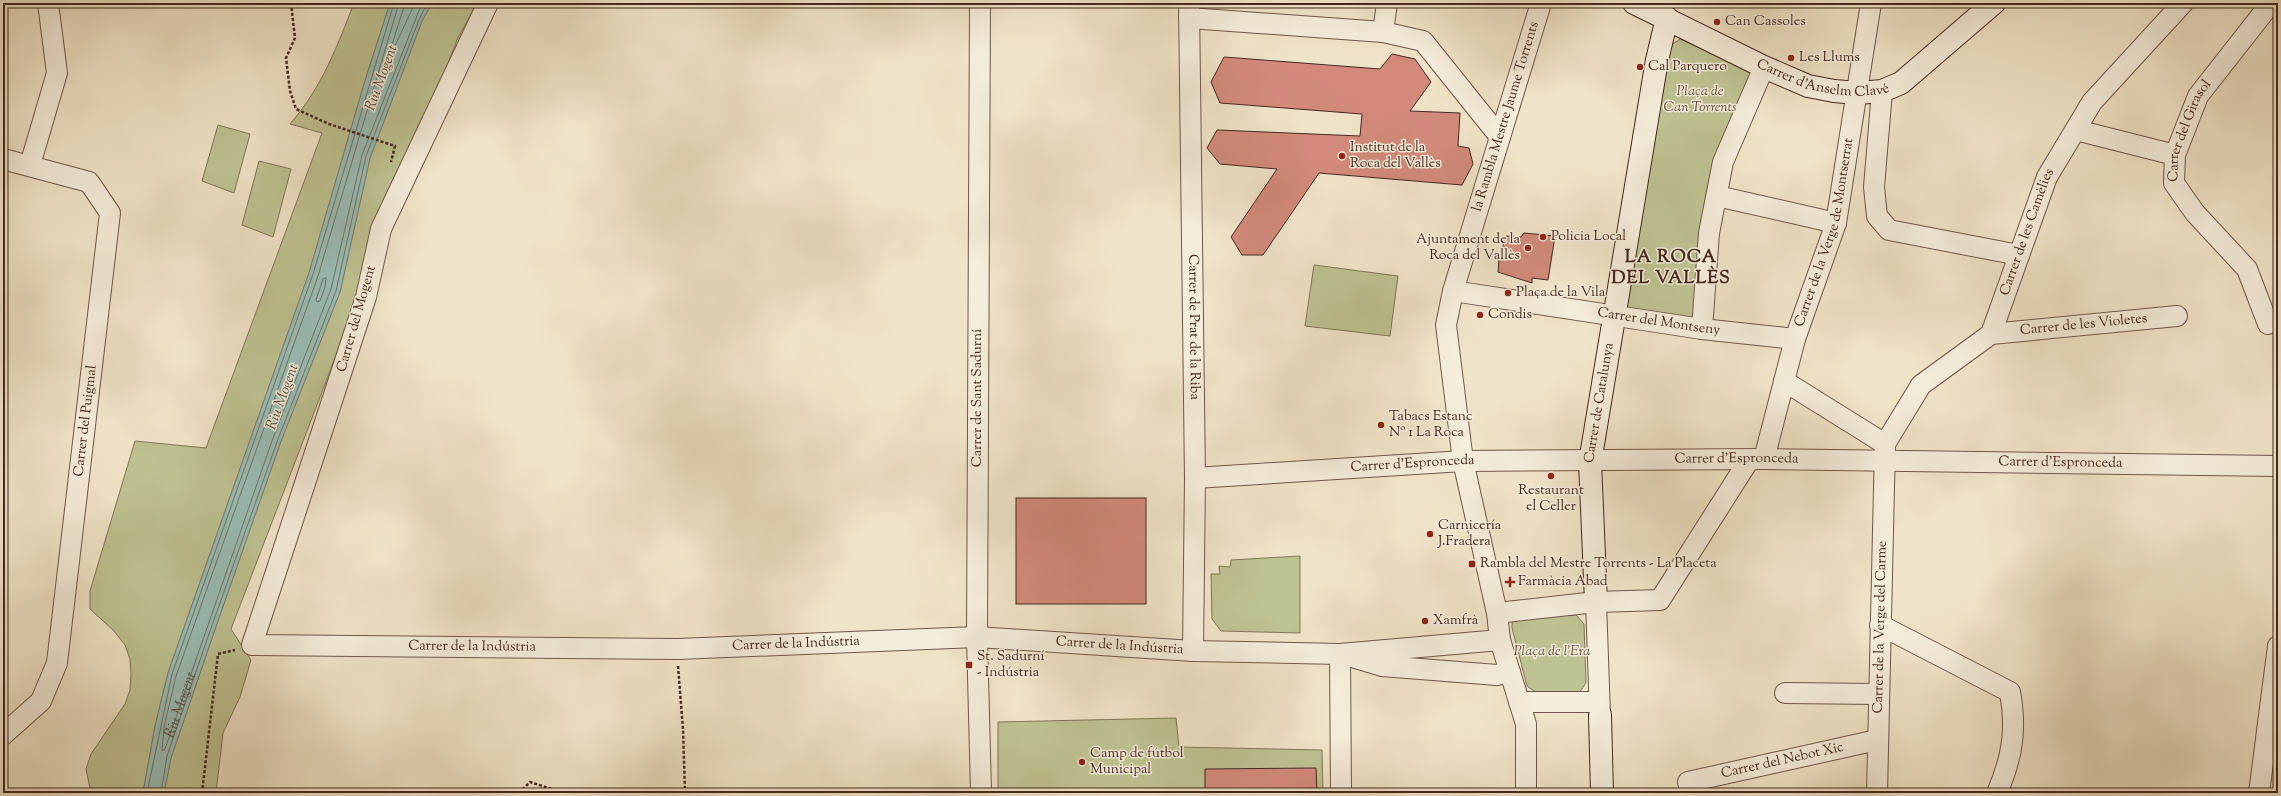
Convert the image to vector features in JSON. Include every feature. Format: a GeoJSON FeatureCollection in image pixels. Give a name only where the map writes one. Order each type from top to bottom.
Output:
{"type":"FeatureCollection","features":[{"type":"Feature","properties":{"kind":"street"},"geometry":{"type":"LineString","coordinates":[[30,165],[58,73],[48,3]]}},
{"type":"Feature","properties":{"kind":"street","name":"Carrer del Mogent"},"geometry":{"type":"LineString","coordinates":[[252,645],[366,297],[382,229],[488,3]]}},
{"type":"Feature","properties":{"kind":"street","name":"Carrer de Sant Sadurní"},"geometry":{"type":"LineString","coordinates":[[980,3],[977,638],[981,793]]}},
{"type":"Feature","properties":{"kind":"street"},"geometry":{"type":"LineString","coordinates":[[1383,32],[1387,3]]}},
{"type":"Feature","properties":{"kind":"street","name":"la Rambla Mestre Jaume Torrents"},"geometry":{"type":"LineString","coordinates":[[1526,793],[1526,724],[1500,640],[1497,613],[1463,461],[1446,325],[1453,291],[1541,3]]}},
{"type":"Feature","properties":{"kind":"street","name":"Carrer de la Verge de Montserrat"},"geometry":{"type":"LineString","coordinates":[[1497,613],[1596,602],[1660,600],[1756,460],[1784,381],[1795,339],[1836,223],[1872,3]]}},
{"type":"Feature","properties":{"kind":"street","name":"Carrer d'Anselm Clavé"},"geometry":{"type":"LineString","coordinates":[[1652,9],[1764,67],[1808,86],[1834,92],[1858,93],[1882,91],[1901,83],[1994,3]]}},
{"type":"Feature","properties":{"kind":"street","name":"Carrer de les Camèlies"},"geometry":{"type":"LineString","coordinates":[[1991,334],[2047,178],[2092,102],[2183,3]]}},
{"type":"Feature","properties":{"kind":"street","name":"Carrer del Girasol"},"geometry":{"type":"LineString","coordinates":[[2268,324],[2247,269],[2195,213],[2174,183],[2175,155],[2198,96],[2271,3]]}},
{"type":"Feature","properties":{"kind":"street","name":"Carrer de Catalunya"},"geometry":{"type":"LineString","coordinates":[[1602,793],[1590,462],[1657,60],[1652,9]]}},
{"type":"Feature","properties":{"kind":"street"},"geometry":{"type":"LineString","coordinates":[[1189,10],[1383,32],[1422,41],[1500,137]]}},
{"type":"Feature","properties":{"kind":"street","name":"Carrer de Prat de la Riba"},"geometry":{"type":"LineString","coordinates":[[1189,10],[1195,478],[1193,651]]}},
{"type":"Feature","properties":{"kind":"street"},"geometry":{"type":"LineString","coordinates":[[1702,329],[1709,233],[1723,162],[1764,67]]}},
{"type":"Feature","properties":{"kind":"street"},"geometry":{"type":"LineString","coordinates":[[1882,91],[1874,186],[1877,216],[1889,230],[2019,255]]}},
{"type":"Feature","properties":{"kind":"street"},"geometry":{"type":"LineString","coordinates":[[2076,130],[2175,155]]}},
{"type":"Feature","properties":{"kind":"street","name":"Carrer del Puigmal"},"geometry":{"type":"LineString","coordinates":[[3,159],[89,182],[110,213],[57,663],[41,701],[3,735]]}},
{"type":"Feature","properties":{"kind":"street"},"geometry":{"type":"LineString","coordinates":[[1717,196],[1836,223]]}},
{"type":"Feature","properties":{"kind":"street","name":"Carrer del Montseny"},"geometry":{"type":"LineString","coordinates":[[1453,291],[1702,329],[1795,339]]}},
{"type":"Feature","properties":{"kind":"street","name":"Carrer de les Violetes"},"geometry":{"type":"LineString","coordinates":[[1991,334],[2177,316]]}},
{"type":"Feature","properties":{"kind":"street"},"geometry":{"type":"LineString","coordinates":[[1784,381],[1884,452],[1921,385],[1991,334]]}},
{"type":"Feature","properties":{"kind":"street","name":"Carrer d'Espronceda"},"geometry":{"type":"LineString","coordinates":[[1195,478],[1463,461],[1590,462],[1756,460],[1884,452],[2278,466]]}},
{"type":"Feature","properties":{"kind":"street","name":"Carrer de la Verge del Carme"},"geometry":{"type":"LineString","coordinates":[[1877,793],[1884,452]]}},
{"type":"Feature","properties":{"kind":"street"},"geometry":{"type":"LineString","coordinates":[[1880,625],[2010,692],[2014,713],[2013,749],[1997,793]]}},
{"type":"Feature","properties":{"kind":"street","name":"Carrer de la Indústria"},"geometry":{"type":"LineString","coordinates":[[252,645],[678,649],[977,638],[1193,651],[1340,654],[1500,640]]}},
{"type":"Feature","properties":{"kind":"street"},"geometry":{"type":"LineString","coordinates":[[2259,793],[2278,646]]}},
{"type":"Feature","properties":{"kind":"street"},"geometry":{"type":"LineString","coordinates":[[1340,654],[1341,793]]}},
{"type":"Feature","properties":{"kind":"street","name":"Carrer de la Indústria"},"geometry":{"type":"LineString","coordinates":[[1340,654],[1382,666],[1497,675],[1510,672]]}},
{"type":"Feature","properties":{"kind":"street"},"geometry":{"type":"LineString","coordinates":[[1785,692],[1878,694]]}},
{"type":"Feature","properties":{"kind":"street"},"geometry":{"type":"LineString","coordinates":[[1519,702],[1599,708]]}},
{"type":"Feature","properties":{"kind":"street","name":"Carrer del Nebot Xic"},"geometry":{"type":"LineString","coordinates":[[1689,787],[1877,740]]}},
{"type":"Feature","properties":{"kind":"path"},"geometry":{"type":"LineString","coordinates":[[291,3],[294,38],[286,58],[290,91],[296,109],[329,124],[395,146]]}},
{"type":"Feature","properties":{"kind":"path"},"geometry":{"type":"LineString","coordinates":[[202,793],[218,654],[252,645]]}},
{"type":"Feature","properties":{"kind":"path"},"geometry":{"type":"LineString","coordinates":[[678,649],[685,793]]}},
{"type":"Feature","properties":{"kind":"path"},"geometry":{"type":"LineString","coordinates":[[519,793],[530,782],[564,793]]}},
{"type":"Feature","properties":{"kind":"green space"},"geometry":{"type":"Polygon","coordinates":[[[354,3],[390,3],[364,84],[309,273],[168,673],[155,726],[143,793],[91,793],[86,769],[91,754],[125,704],[130,690],[131,675],[130,659],[125,645],[114,631],[90,609],[90,591],[135,441],[206,448],[322,133],[290,124],[311,96],[328,66],[354,3]]]}},
{"type":"Feature","properties":{"kind":"green space"},"geometry":{"type":"Polygon","coordinates":[[[432,3],[477,3],[457,40],[231,629],[251,660],[240,697],[223,733],[216,793],[164,793],[171,758],[281,441],[340,292],[370,158],[422,21],[432,3]]]}},
{"type":"Feature","properties":{"kind":"green space","name":"Plaça de Can Torrents"},"geometry":{"type":"Polygon","coordinates":[[[1680,39],[1761,76],[1723,162],[1697,325],[1618,312],[1664,50],[1680,39]]]}},
{"type":"Feature","properties":{"kind":"green space"},"geometry":{"type":"Polygon","coordinates":[[[218,125],[250,134],[234,193],[202,181],[218,125]]]}},
{"type":"Feature","properties":{"kind":"green space"},"geometry":{"type":"Polygon","coordinates":[[[259,161],[291,169],[273,237],[242,225],[259,161]]]}},
{"type":"Feature","properties":{"kind":"green space"},"geometry":{"type":"Polygon","coordinates":[[[1314,265],[1398,276],[1390,336],[1305,326],[1314,265]]]}},
{"type":"Feature","properties":{"kind":"green space"},"geometry":{"type":"Polygon","coordinates":[[[1300,556],[1300,633],[1221,631],[1212,619],[1211,574],[1220,574],[1219,566],[1230,567],[1231,560],[1300,556]]]}},
{"type":"Feature","properties":{"kind":"green space","name":"Plaça de l'Era"},"geometry":{"type":"Polygon","coordinates":[[[1576,615],[1584,624],[1586,683],[1579,693],[1537,693],[1527,686],[1512,628],[1512,621],[1516,618],[1576,615]]]}},
{"type":"Feature","properties":{"kind":"green space"},"geometry":{"type":"Polygon","coordinates":[[[1176,718],[1179,747],[1322,750],[1323,793],[998,793],[998,722],[1176,718]]]}},
{"type":"Feature","properties":{"kind":"water","name":"Riu Mogent"},"geometry":{"type":"Polygon","coordinates":[[[390,3],[432,3],[422,21],[370,158],[340,292],[281,441],[171,758],[164,793],[143,793],[155,726],[168,673],[309,273],[364,84],[390,3]]]}},
{"type":"Feature","properties":{"kind":"building","name":"Institut de la Roca del Vallès"},"geometry":{"type":"Polygon","coordinates":[[[1392,54],[1415,59],[1431,82],[1410,111],[1460,113],[1458,146],[1469,148],[1473,164],[1462,185],[1319,173],[1263,255],[1242,255],[1231,237],[1277,169],[1220,164],[1207,148],[1217,130],[1360,136],[1362,114],[1220,103],[1211,82],[1224,57],[1380,69],[1392,54]]]}},
{"type":"Feature","properties":{"kind":"building","name":"Ajuntament de la Roca del Vallès"},"geometry":{"type":"Polygon","coordinates":[[[1524,233],[1555,236],[1548,280],[1532,278],[1532,283],[1498,272],[1499,259],[1506,236],[1521,237],[1524,233]]]}},
{"type":"Feature","properties":{"kind":"building"},"geometry":{"type":"Polygon","coordinates":[[[1016,498],[1146,498],[1146,604],[1016,604],[1016,498]]]}},
{"type":"Feature","properties":{"kind":"building"},"geometry":{"type":"Polygon","coordinates":[[[1316,768],[1317,793],[1205,793],[1205,769],[1316,768]]]}},
{"type":"Feature","properties":{"kind":"place","name":"Can Cassoles"},"geometry":{"type":"Point","coordinates":[1717,22]}},
{"type":"Feature","properties":{"kind":"place","name":"Les Llums"},"geometry":{"type":"Point","coordinates":[1791,58]}},
{"type":"Feature","properties":{"kind":"place","name":"Cal Parquero"},"geometry":{"type":"Point","coordinates":[1640,67]}},
{"type":"Feature","properties":{"kind":"place","name":"Institut de la Roca del Vallès"},"geometry":{"type":"Point","coordinates":[1342,156]}},
{"type":"Feature","properties":{"kind":"place","name":"Policia Local"},"geometry":{"type":"Point","coordinates":[1543,237]}},
{"type":"Feature","properties":{"kind":"place","name":"Ajuntament de la Roca del Vallès"},"geometry":{"type":"Point","coordinates":[1528,248]}},
{"type":"Feature","properties":{"kind":"place","name":"Plaça de la Vila"},"geometry":{"type":"Point","coordinates":[1508,293]}},
{"type":"Feature","properties":{"kind":"place","name":"Condis"},"geometry":{"type":"Point","coordinates":[1480,315]}},
{"type":"Feature","properties":{"kind":"place","name":"Tabacs Estanc Nº 1 La Roca"},"geometry":{"type":"Point","coordinates":[1381,425]}},
{"type":"Feature","properties":{"kind":"place","name":"Restaurant el Celler"},"geometry":{"type":"Point","coordinates":[1551,476]}},
{"type":"Feature","properties":{"kind":"place","name":"Carnicería J.Fradera"},"geometry":{"type":"Point","coordinates":[1430,534]}},
{"type":"Feature","properties":{"kind":"place","name":"Rambla del Mestre Torrents - La Placeta"},"geometry":{"type":"Point","coordinates":[1472,564]}},
{"type":"Feature","properties":{"kind":"place","name":"Farmàcia Abad"},"geometry":{"type":"Point","coordinates":[1510,582]}},
{"type":"Feature","properties":{"kind":"place","name":"Xamfrà"},"geometry":{"type":"Point","coordinates":[1425,621]}},
{"type":"Feature","properties":{"kind":"place","name":"St. Sadurní - Indústria"},"geometry":{"type":"Point","coordinates":[969,665]}},
{"type":"Feature","properties":{"kind":"place","name":"Camp de fútbol Municipal"},"geometry":{"type":"Point","coordinates":[1082,762]}},
{"type":"Feature","properties":{"kind":"district","name":"LA ROCA DEL VALLÈS"},"geometry":{"type":"Point","coordinates":[1671,268]}}]}
